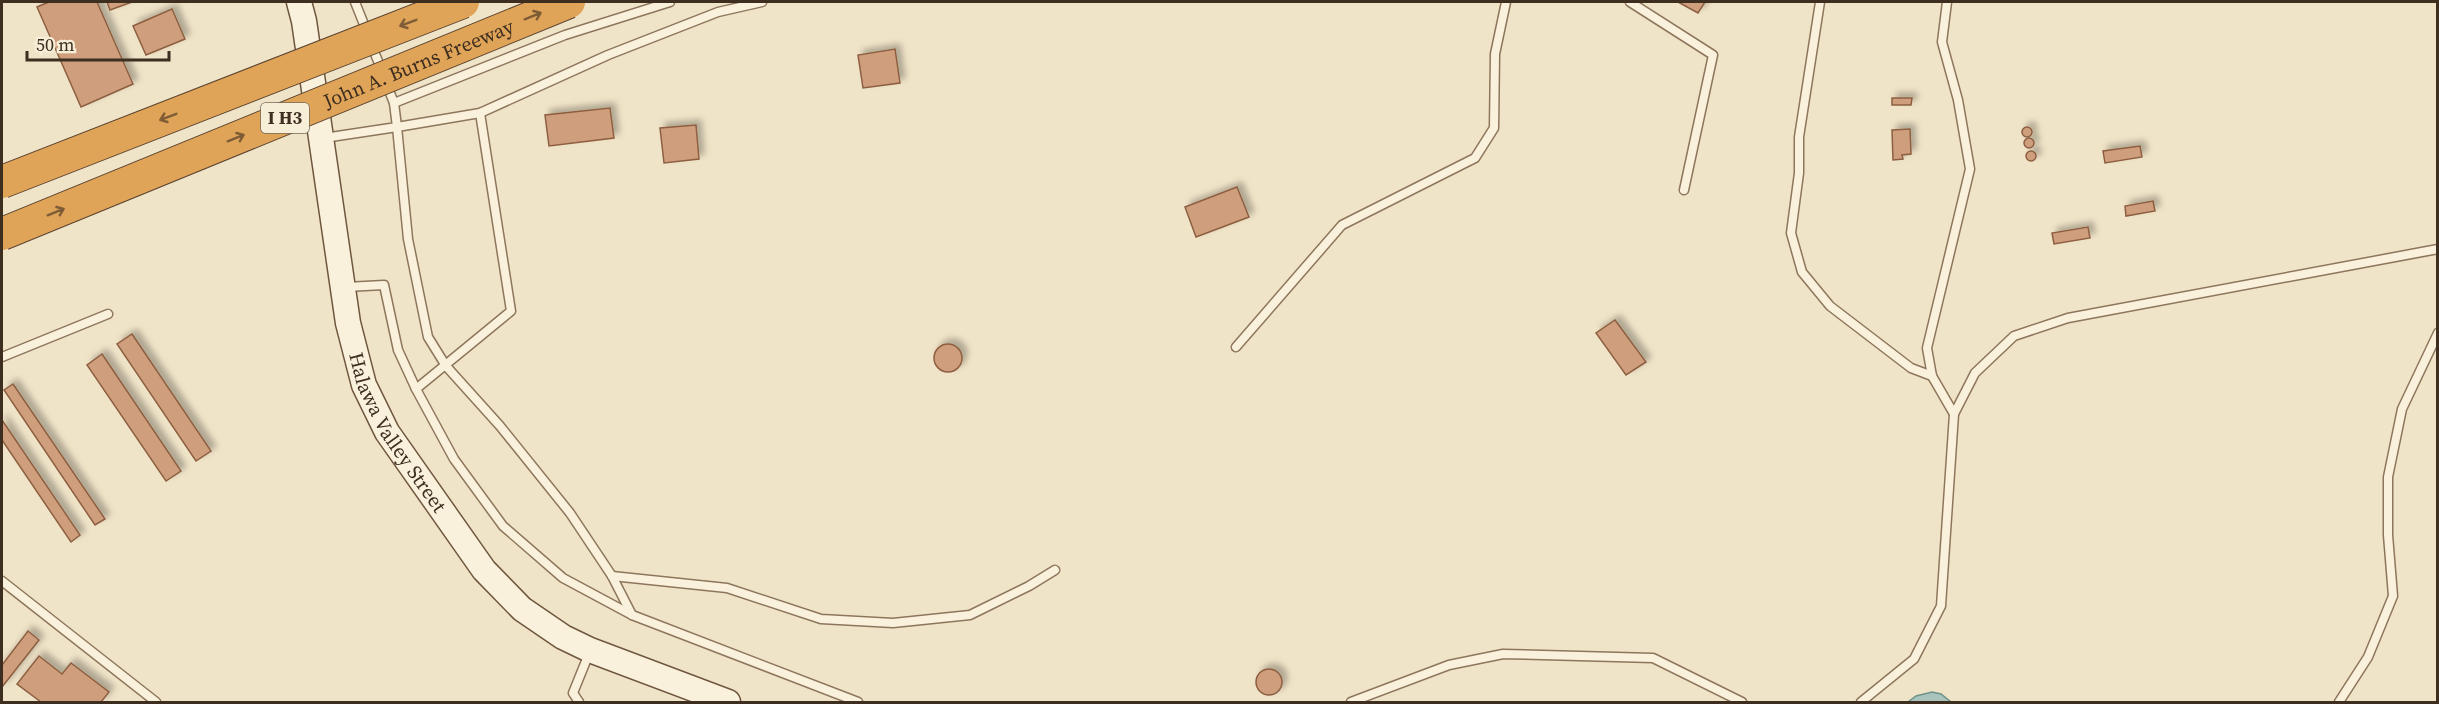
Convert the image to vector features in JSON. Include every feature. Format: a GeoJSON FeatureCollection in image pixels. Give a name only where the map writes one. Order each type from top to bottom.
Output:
{"type":"FeatureCollection","features":[{"type":"Feature","properties":{"kind":"highway","name":"John A. Burns Freeway"},"geometry":{"type":"LineString","coordinates":[[2,182],[463,2]]}},
{"type":"Feature","properties":{"kind":"highway","name":"John A. Burns Freeway"},"geometry":{"type":"LineString","coordinates":[[2,234],[569,2]]}},
{"type":"Feature","properties":{"kind":"street","name":"Halawa Valley Street"},"geometry":{"type":"LineString","coordinates":[[299,2],[304,21],[348,323],[364,385],[377,414],[400,452],[472,554],[501,589],[540,623],[590,650],[728,702]]}},
{"type":"Feature","properties":{"kind":"lane"},"geometry":{"type":"LineString","coordinates":[[355,2],[394,103],[408,239],[428,337],[446,366],[500,426],[570,513],[612,576],[632,615]]}},
{"type":"Feature","properties":{"kind":"lane"},"geometry":{"type":"LineString","coordinates":[[394,103],[565,35],[670,2]]}},
{"type":"Feature","properties":{"kind":"lane"},"geometry":{"type":"LineString","coordinates":[[321,139],[480,113],[608,55],[718,12],[762,2]]}},
{"type":"Feature","properties":{"kind":"lane"},"geometry":{"type":"LineString","coordinates":[[1236,347],[1342,225],[1475,158],[1494,128],[1494,54],[1506,2]]}},
{"type":"Feature","properties":{"kind":"lane"},"geometry":{"type":"LineString","coordinates":[[1630,2],[1713,55],[1684,190]]}},
{"type":"Feature","properties":{"kind":"lane"},"geometry":{"type":"LineString","coordinates":[[1820,2],[1799,136],[1799,173],[1791,233],[1802,272],[1830,306],[1911,368],[1932,376]]}},
{"type":"Feature","properties":{"kind":"lane"},"geometry":{"type":"LineString","coordinates":[[1947,2],[1942,42],[1958,100],[1970,169],[1927,348],[1932,376],[1954,414]]}},
{"type":"Feature","properties":{"kind":"lane"},"geometry":{"type":"LineString","coordinates":[[416,390],[511,311],[480,113]]}},
{"type":"Feature","properties":{"kind":"lane"},"geometry":{"type":"LineString","coordinates":[[1863,702],[1914,659],[1941,606],[1954,414],[1975,373],[2014,336],[2068,318],[2437,250]]}},
{"type":"Feature","properties":{"kind":"lane"},"geometry":{"type":"LineString","coordinates":[[342,287],[384,285],[398,350],[416,390],[454,459],[503,526],[563,578],[632,615],[858,702]]}},
{"type":"Feature","properties":{"kind":"lane"},"geometry":{"type":"LineString","coordinates":[[2,357],[108,314]]}},
{"type":"Feature","properties":{"kind":"lane"},"geometry":{"type":"LineString","coordinates":[[2340,702],[2368,657],[2393,596],[2388,535],[2388,477],[2402,410],[2438,333]]}},
{"type":"Feature","properties":{"kind":"lane"},"geometry":{"type":"LineString","coordinates":[[612,576],[727,588],[821,619],[893,623],[970,615],[1029,586],[1055,570]]}},
{"type":"Feature","properties":{"kind":"lane"},"geometry":{"type":"LineString","coordinates":[[2,581],[156,702]]}},
{"type":"Feature","properties":{"kind":"lane"},"geometry":{"type":"LineString","coordinates":[[579,702],[573,693],[590,650]]}},
{"type":"Feature","properties":{"kind":"lane"},"geometry":{"type":"LineString","coordinates":[[1352,702],[1449,665],[1503,654],[1653,658],[1742,702]]}},
{"type":"Feature","properties":{"kind":"water"},"geometry":{"type":"Polygon","coordinates":[[[1932,692],[1941,694],[1951,702],[1908,702],[1916,696],[1932,692]]]}},
{"type":"Feature","properties":{"kind":"building"},"geometry":{"type":"Polygon","coordinates":[[[49,2],[97,2],[133,84],[81,107],[37,7],[49,2]]]}},
{"type":"Feature","properties":{"kind":"building"},"geometry":{"type":"Polygon","coordinates":[[[107,2],[132,2],[110,10],[107,2]]]}},
{"type":"Feature","properties":{"kind":"building"},"geometry":{"type":"Polygon","coordinates":[[[1678,2],[1705,2],[1698,13],[1678,2]]]}},
{"type":"Feature","properties":{"kind":"building"},"geometry":{"type":"Polygon","coordinates":[[[172,9],[185,39],[146,55],[133,26],[172,9]]]}},
{"type":"Feature","properties":{"kind":"building"},"geometry":{"type":"Polygon","coordinates":[[[895,49],[900,83],[863,88],[858,55],[895,49]]]}},
{"type":"Feature","properties":{"kind":"building"},"geometry":{"type":"Polygon","coordinates":[[[1892,98],[1912,98],[1911,105],[1892,105],[1892,98]]]}},
{"type":"Feature","properties":{"kind":"building"},"geometry":{"type":"Polygon","coordinates":[[[610,108],[614,138],[549,146],[545,115],[610,108]]]}},
{"type":"Feature","properties":{"kind":"building"},"geometry":{"type":"Polygon","coordinates":[[[696,125],[699,159],[664,163],[660,128],[696,125]]]}},
{"type":"Feature","properties":{"kind":"building"},"geometry":{"type":"Polygon","coordinates":[[[2027,127],[2031,128],[2031,136],[2027,137],[2023,136],[2022,132],[2023,128],[2027,127]]]}},
{"type":"Feature","properties":{"kind":"building"},"geometry":{"type":"Polygon","coordinates":[[[1910,129],[1911,154],[1902,155],[1903,159],[1893,160],[1892,130],[1910,129]]]}},
{"type":"Feature","properties":{"kind":"building"},"geometry":{"type":"Polygon","coordinates":[[[2029,138],[2033,139],[2033,147],[2029,148],[2025,147],[2024,143],[2025,139],[2029,138]]]}},
{"type":"Feature","properties":{"kind":"building"},"geometry":{"type":"Polygon","coordinates":[[[2140,146],[2142,157],[2105,163],[2103,151],[2140,146]]]}},
{"type":"Feature","properties":{"kind":"building"},"geometry":{"type":"Polygon","coordinates":[[[2031,151],[2035,152],[2035,160],[2031,161],[2027,160],[2026,156],[2027,152],[2031,151]]]}},
{"type":"Feature","properties":{"kind":"building"},"geometry":{"type":"Polygon","coordinates":[[[1237,187],[1249,217],[1196,237],[1185,207],[1237,187]]]}},
{"type":"Feature","properties":{"kind":"building"},"geometry":{"type":"Polygon","coordinates":[[[2153,201],[2155,211],[2126,216],[2125,206],[2153,201]]]}},
{"type":"Feature","properties":{"kind":"building"},"geometry":{"type":"Polygon","coordinates":[[[2088,227],[2090,238],[2054,244],[2052,233],[2088,227]]]}},
{"type":"Feature","properties":{"kind":"building"},"geometry":{"type":"Polygon","coordinates":[[[1615,320],[1646,362],[1626,375],[1596,333],[1615,320]]]}},
{"type":"Feature","properties":{"kind":"building"},"geometry":{"type":"Polygon","coordinates":[[[132,334],[211,451],[196,461],[117,344],[132,334]]]}},
{"type":"Feature","properties":{"kind":"building"},"geometry":{"type":"Polygon","coordinates":[[[948,344],[958,348],[962,358],[958,368],[948,372],[938,368],[934,358],[938,348],[948,344]]]}},
{"type":"Feature","properties":{"kind":"building"},"geometry":{"type":"Polygon","coordinates":[[[102,354],[181,471],[166,481],[87,365],[102,354]]]}},
{"type":"Feature","properties":{"kind":"building"},"geometry":{"type":"Polygon","coordinates":[[[13,384],[105,519],[95,525],[4,390],[13,384]]]}},
{"type":"Feature","properties":{"kind":"building"},"geometry":{"type":"Polygon","coordinates":[[[2,420],[80,535],[71,542],[2,440],[2,420]]]}},
{"type":"Feature","properties":{"kind":"building"},"geometry":{"type":"Polygon","coordinates":[[[28,631],[39,640],[2,687],[2,665],[28,631]]]}},
{"type":"Feature","properties":{"kind":"building"},"geometry":{"type":"Polygon","coordinates":[[[39,656],[62,674],[71,663],[109,692],[101,702],[41,702],[17,684],[39,656]]]}},
{"type":"Feature","properties":{"kind":"building"},"geometry":{"type":"Polygon","coordinates":[[[1269,669],[1278,673],[1282,682],[1278,691],[1269,695],[1260,691],[1256,682],[1260,673],[1269,669]]]}}]}
